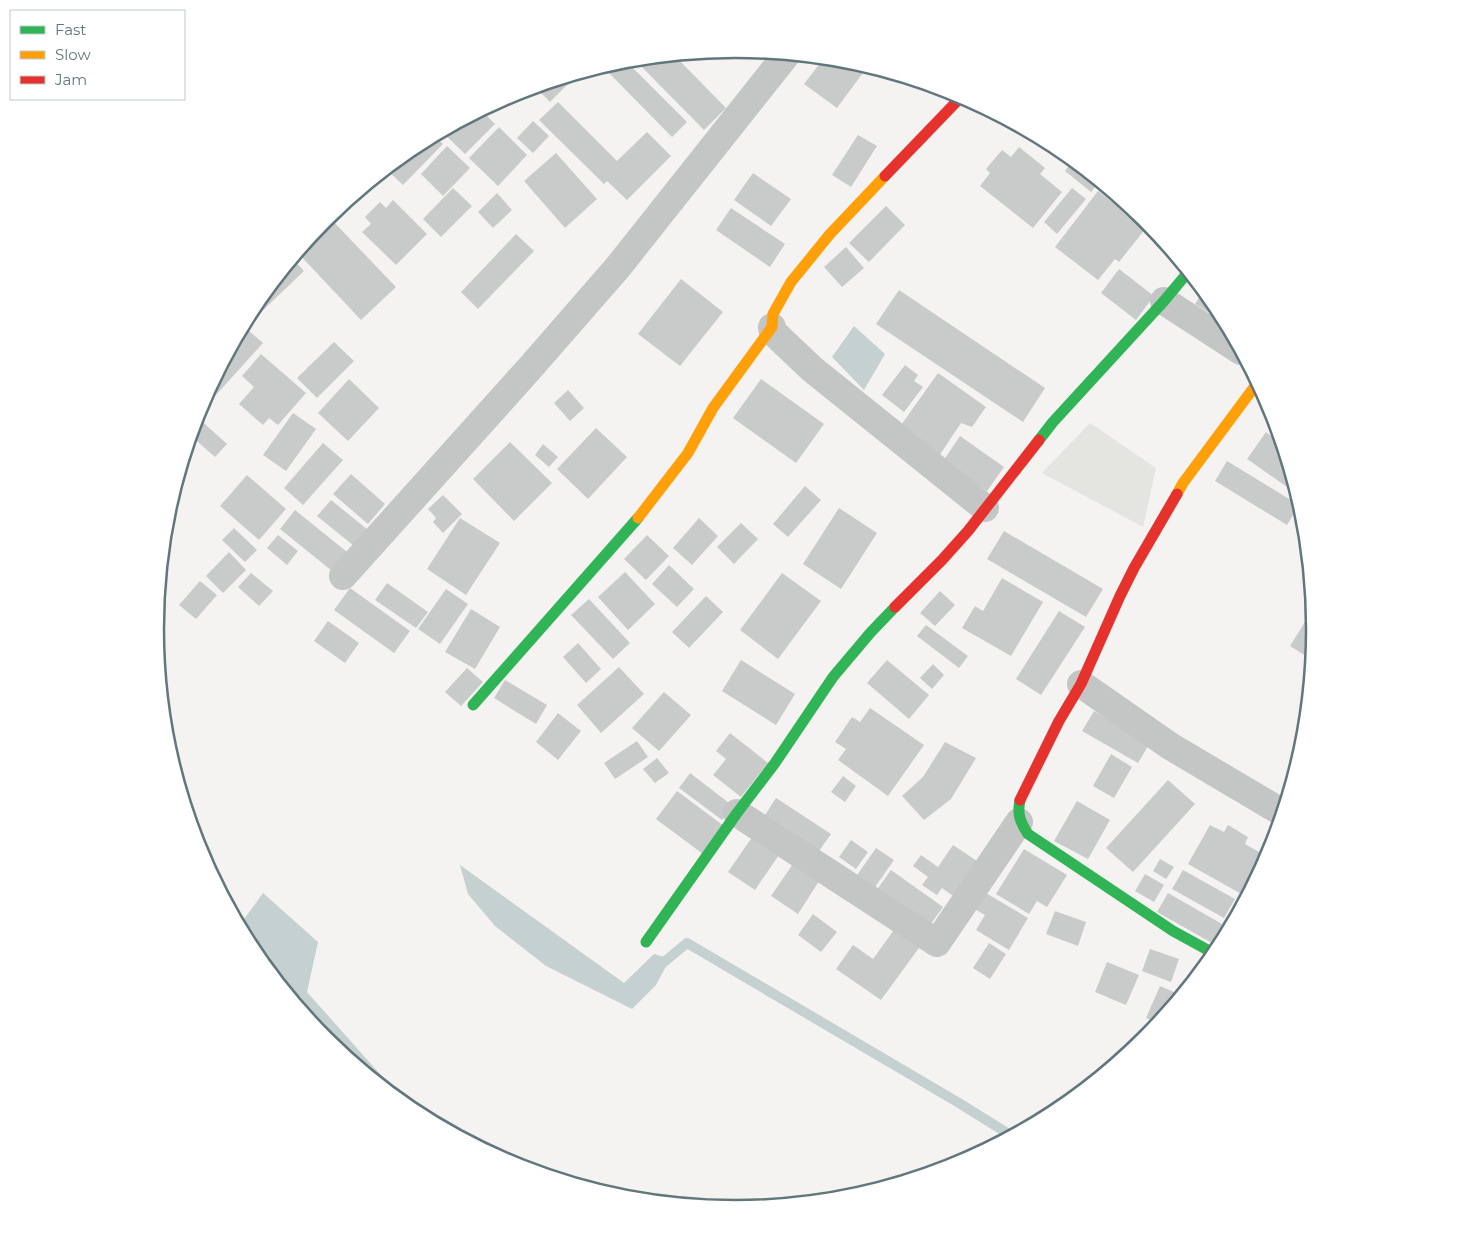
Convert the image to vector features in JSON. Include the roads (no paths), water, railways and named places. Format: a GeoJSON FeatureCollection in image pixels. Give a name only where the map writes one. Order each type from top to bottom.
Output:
{"type":"FeatureCollection","features":[{"type":"Feature","properties":{"kind":"street"},"geometry":{"type":"LineString","coordinates":[[342,576],[530,368],[618,267],[781,60]]}},
{"type":"Feature","properties":{"kind":"street"},"geometry":{"type":"LineString","coordinates":[[956,102],[830,234],[796,275],[773,314],[772,328],[773,332],[812,369],[985,508]]}},
{"type":"Feature","properties":{"kind":"street"},"geometry":{"type":"LineString","coordinates":[[646,942],[737,813],[775,763],[833,677],[871,632],[968,531],[1053,422],[1164,301],[1184,276]]}},
{"type":"Feature","properties":{"kind":"street"},"geometry":{"type":"LineString","coordinates":[[1164,301],[1231,344]]}},
{"type":"Feature","properties":{"kind":"street"},"geometry":{"type":"LineString","coordinates":[[473,705],[647,508],[688,453],[713,408],[772,328]]}},
{"type":"Feature","properties":{"kind":"street"},"geometry":{"type":"LineString","coordinates":[[1208,950],[1174,932],[1028,834],[1019,822],[1017,810],[1021,797],[1059,721],[1081,684],[1131,575],[1183,483],[1253,388]]}},
{"type":"Feature","properties":{"kind":"street"},"geometry":{"type":"LineString","coordinates":[[1081,684],[1170,746],[1277,809]]}},
{"type":"Feature","properties":{"kind":"street"},"geometry":{"type":"LineString","coordinates":[[737,813],[937,942],[1019,822]]}},
{"type":"Feature","properties":{"kind":"waterway"},"geometry":{"type":"LineString","coordinates":[[658,967],[687,943],[1006,1132]]}}]}
